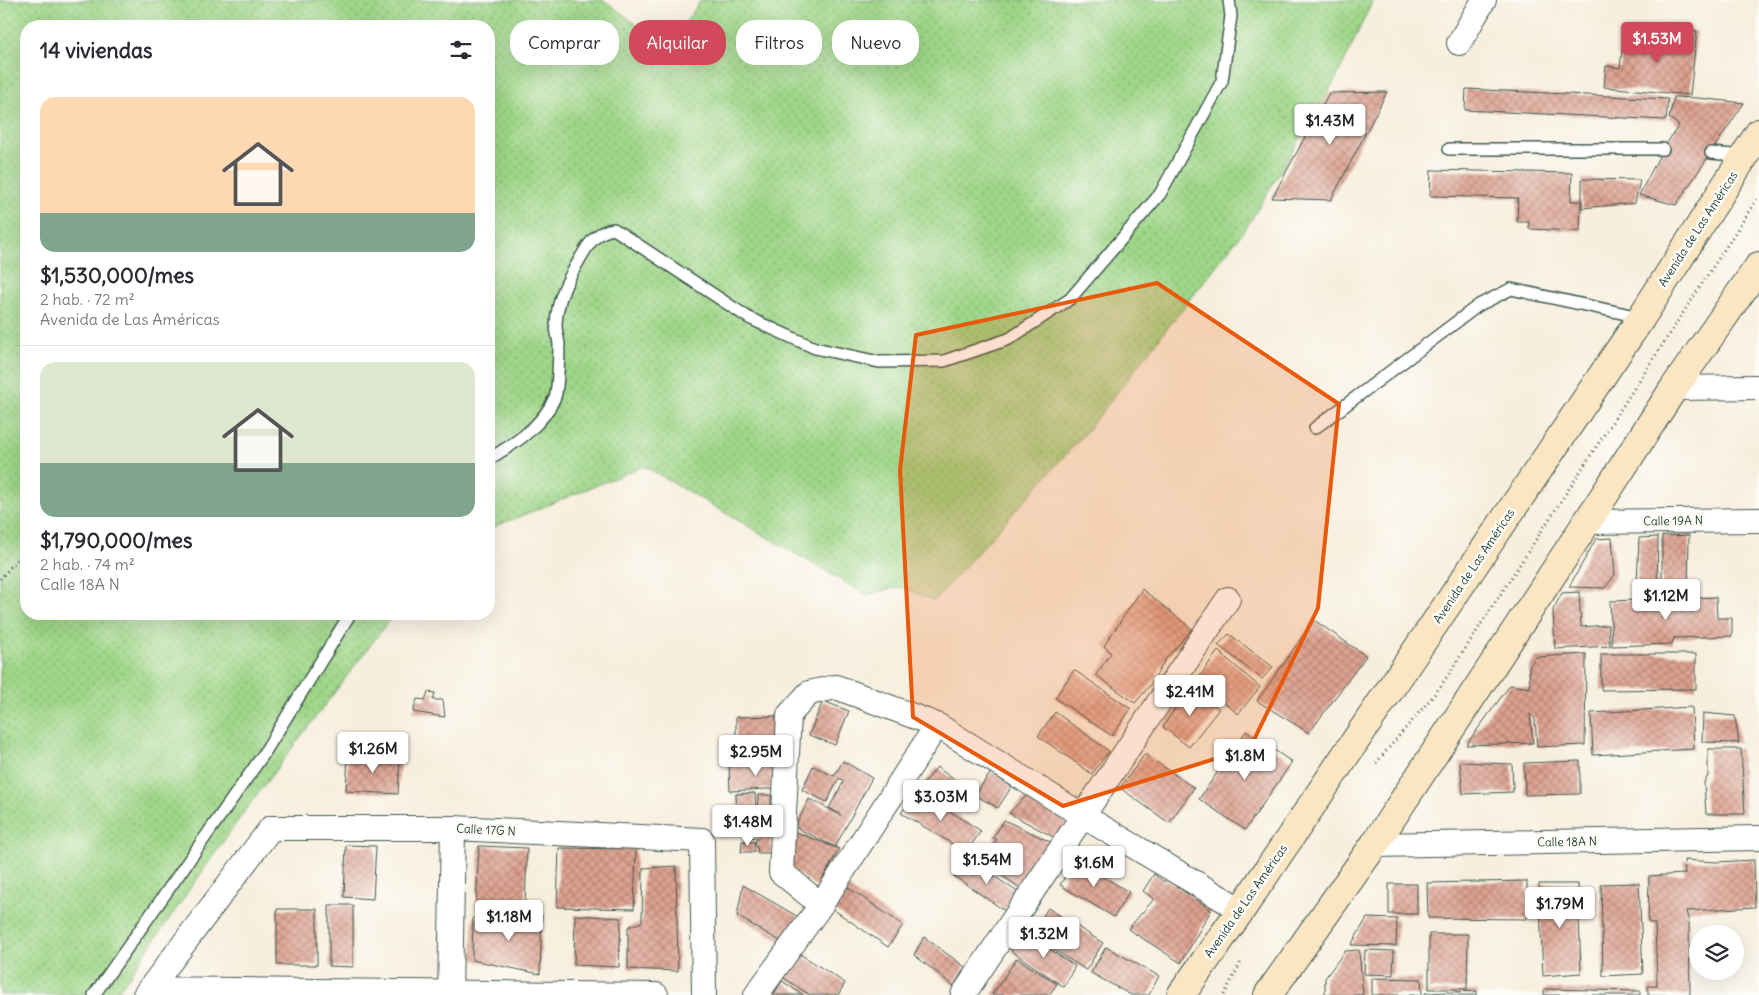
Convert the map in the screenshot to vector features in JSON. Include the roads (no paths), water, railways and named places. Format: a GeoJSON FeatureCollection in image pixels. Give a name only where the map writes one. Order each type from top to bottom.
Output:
{"type":"FeatureCollection","features":[{"type":"Feature","properties":{"kind":"main road","name":"Avenida de Las Américas"},"geometry":{"type":"LineString","coordinates":[[1181,995],[1241,910],[1641,318],[1759,132]]}},
{"type":"Feature","properties":{"kind":"main road"},"geometry":{"type":"LineString","coordinates":[[1268,995],[1374,846],[1674,388],[1759,266]]}},
{"type":"Feature","properties":{"kind":"street"},"geometry":{"type":"LineString","coordinates":[[1459,43],[1484,0]]}},
{"type":"Feature","properties":{"kind":"street"},"geometry":{"type":"LineString","coordinates":[[1674,388],[1759,387]]}},
{"type":"Feature","properties":{"kind":"street","name":"Calle 19A N"},"geometry":{"type":"LineString","coordinates":[[1588,522],[1759,520]]}},
{"type":"Feature","properties":{"kind":"street"},"geometry":{"type":"LineString","coordinates":[[963,995],[1228,599]]}},
{"type":"Feature","properties":{"kind":"street"},"geometry":{"type":"LineString","coordinates":[[821,905],[781,872],[789,715],[809,693],[836,687],[937,725],[1082,816],[1241,910]]}},
{"type":"Feature","properties":{"kind":"street"},"geometry":{"type":"LineString","coordinates":[[756,995],[821,905],[937,725]]}},
{"type":"Feature","properties":{"kind":"street","name":"Calle 17G N"},"geometry":{"type":"LineString","coordinates":[[147,992],[271,828],[453,828],[702,840],[704,995]]}},
{"type":"Feature","properties":{"kind":"street"},"geometry":{"type":"LineString","coordinates":[[450,994],[453,828]]}},
{"type":"Feature","properties":{"kind":"street","name":"Calle 18A N"},"geometry":{"type":"LineString","coordinates":[[1374,846],[1759,838]]}},
{"type":"Feature","properties":{"kind":"street"},"geometry":{"type":"LineString","coordinates":[[147,992],[656,995]]}},
{"type":"Feature","properties":{"kind":"lane"},"geometry":{"type":"LineString","coordinates":[[495,455],[511,446],[536,426],[555,396],[559,344],[556,326],[558,307],[565,284],[590,242],[605,230],[614,229],[749,318],[815,348],[879,362],[944,362],[1009,339],[1070,299],[1160,194],[1222,81],[1231,16],[1229,0]]}},
{"type":"Feature","properties":{"kind":"lane"},"geometry":{"type":"LineString","coordinates":[[1449,149],[1663,150]]}},
{"type":"Feature","properties":{"kind":"lane"},"geometry":{"type":"LineString","coordinates":[[1711,153],[1744,156]]}},
{"type":"Feature","properties":{"kind":"lane"},"geometry":{"type":"LineString","coordinates":[[1315,428],[1479,305],[1511,289],[1641,318]]}},
{"type":"Feature","properties":{"kind":"lane"},"geometry":{"type":"LineString","coordinates":[[94,995],[262,754],[346,620]]}}]}
